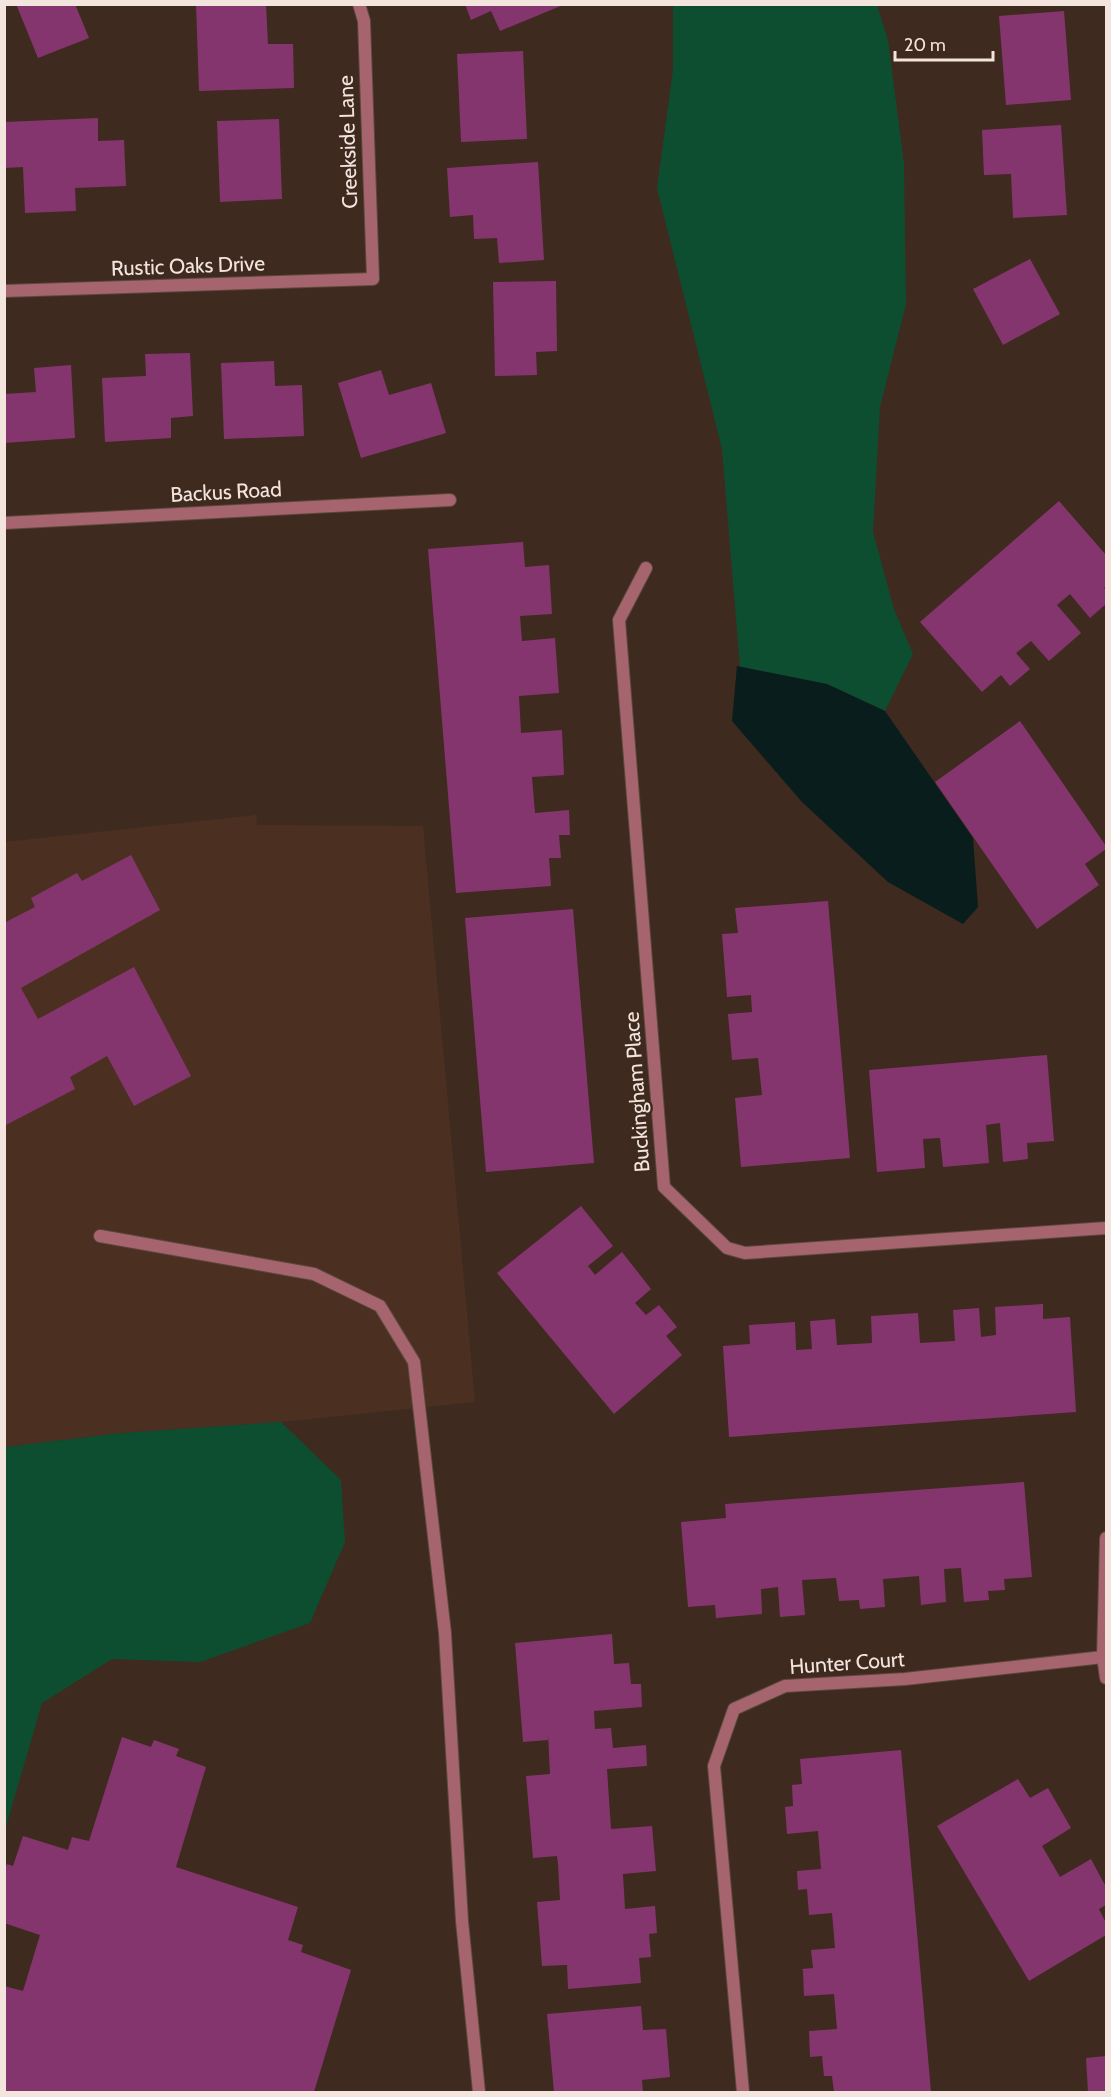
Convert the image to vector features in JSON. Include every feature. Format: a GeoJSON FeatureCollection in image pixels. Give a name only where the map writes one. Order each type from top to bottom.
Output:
{"type":"FeatureCollection","features":[{"type":"Feature","properties":{"kind":"street","name":"Creekside Lane"},"geometry":{"type":"LineString","coordinates":[[359,4],[364,21],[373,279]]}},
{"type":"Feature","properties":{"kind":"street","name":"Rustic Oaks Drive"},"geometry":{"type":"LineString","coordinates":[[4,291],[373,279]]}},
{"type":"Feature","properties":{"kind":"street","name":"Backus Road"},"geometry":{"type":"LineString","coordinates":[[4,523],[450,500]]}},
{"type":"Feature","properties":{"kind":"street","name":"Buckingham Place"},"geometry":{"type":"LineString","coordinates":[[646,568],[619,620],[664,1186],[727,1248],[745,1253],[1107,1228]]}},
{"type":"Feature","properties":{"kind":"street"},"geometry":{"type":"LineString","coordinates":[[100,1236],[314,1274],[380,1306],[414,1362],[445,1633],[462,1921],[479,2092]]}},
{"type":"Feature","properties":{"kind":"street"},"geometry":{"type":"LineString","coordinates":[[1107,1538],[1103,1657],[1107,1678]]}},
{"type":"Feature","properties":{"kind":"street","name":"Hunter Court"},"geometry":{"type":"LineString","coordinates":[[743,2092],[714,1766],[734,1708],[785,1686],[904,1679],[1103,1657]]}},
{"type":"Feature","properties":{"kind":"shaded area"},"geometry":{"type":"Polygon","coordinates":[[[256,815],[257,825],[423,826],[475,1402],[281,1422],[121,1433],[5,1447],[4,842],[256,815]]]}},
{"type":"Feature","properties":{"kind":"green space"},"geometry":{"type":"Polygon","coordinates":[[[673,5],[877,5],[888,40],[904,164],[906,304],[880,407],[873,532],[894,609],[913,654],[885,711],[827,684],[740,667],[722,449],[657,188],[673,70],[673,5]]]}},
{"type":"Feature","properties":{"kind":"green space"},"geometry":{"type":"Polygon","coordinates":[[[281,1422],[341,1480],[345,1542],[310,1623],[200,1662],[112,1659],[42,1703],[5,1830],[5,1447],[121,1433],[281,1422]]]}},
{"type":"Feature","properties":{"kind":"water"},"geometry":{"type":"Polygon","coordinates":[[[737,666],[827,684],[885,711],[973,838],[978,907],[963,924],[888,882],[802,802],[732,721],[737,666]]]}},
{"type":"Feature","properties":{"kind":"building"},"geometry":{"type":"Polygon","coordinates":[[[16,4],[75,4],[89,38],[38,58],[16,4]]]}},
{"type":"Feature","properties":{"kind":"building"},"geometry":{"type":"Polygon","coordinates":[[[196,4],[266,4],[268,44],[293,44],[294,88],[199,91],[196,4]]]}},
{"type":"Feature","properties":{"kind":"building"},"geometry":{"type":"Polygon","coordinates":[[[465,4],[563,5],[500,31],[491,11],[471,20],[465,4]]]}},
{"type":"Feature","properties":{"kind":"building"},"geometry":{"type":"Polygon","coordinates":[[[1064,11],[1071,100],[1006,105],[999,16],[1064,11]]]}},
{"type":"Feature","properties":{"kind":"building"},"geometry":{"type":"Polygon","coordinates":[[[523,51],[527,139],[461,142],[457,54],[523,51]]]}},
{"type":"Feature","properties":{"kind":"building"},"geometry":{"type":"Polygon","coordinates":[[[98,118],[98,141],[124,140],[126,186],[75,188],[76,211],[25,213],[23,167],[4,168],[4,122],[98,118]]]}},
{"type":"Feature","properties":{"kind":"building"},"geometry":{"type":"Polygon","coordinates":[[[279,119],[282,199],[220,202],[217,121],[279,119]]]}},
{"type":"Feature","properties":{"kind":"building"},"geometry":{"type":"Polygon","coordinates":[[[1061,125],[1067,215],[1013,218],[1011,174],[984,175],[982,130],[1061,125]]]}},
{"type":"Feature","properties":{"kind":"building"},"geometry":{"type":"Polygon","coordinates":[[[538,162],[544,260],[499,263],[497,238],[474,239],[473,215],[450,217],[447,168],[538,162]]]}},
{"type":"Feature","properties":{"kind":"building"},"geometry":{"type":"Polygon","coordinates":[[[1030,259],[1060,314],[1003,345],[973,289],[1030,259]]]}},
{"type":"Feature","properties":{"kind":"building"},"geometry":{"type":"Polygon","coordinates":[[[556,281],[557,351],[536,352],[537,375],[495,376],[493,282],[556,281]]]}},
{"type":"Feature","properties":{"kind":"building"},"geometry":{"type":"Polygon","coordinates":[[[190,353],[193,416],[171,418],[171,438],[105,442],[102,378],[146,376],[145,354],[190,353]]]}},
{"type":"Feature","properties":{"kind":"building"},"geometry":{"type":"Polygon","coordinates":[[[274,361],[275,386],[302,385],[304,436],[224,439],[221,363],[274,361]]]}},
{"type":"Feature","properties":{"kind":"building"},"geometry":{"type":"Polygon","coordinates":[[[71,365],[75,438],[4,443],[4,394],[36,392],[34,368],[71,365]]]}},
{"type":"Feature","properties":{"kind":"building"},"geometry":{"type":"Polygon","coordinates":[[[381,370],[389,395],[431,383],[446,433],[361,458],[338,383],[381,370]]]}},
{"type":"Feature","properties":{"kind":"building"},"geometry":{"type":"Polygon","coordinates":[[[1059,501],[1106,555],[1106,586],[1104,588],[1106,604],[1090,618],[1070,594],[1057,605],[1081,633],[1049,661],[1031,641],[1016,653],[1030,669],[1010,686],[1001,675],[982,692],[920,622],[1059,501]]]}},
{"type":"Feature","properties":{"kind":"building"},"geometry":{"type":"Polygon","coordinates":[[[523,542],[525,567],[549,565],[552,614],[520,616],[522,641],[555,638],[559,693],[519,696],[521,733],[562,730],[564,775],[532,777],[535,813],[569,810],[570,835],[559,835],[561,858],[549,858],[551,886],[456,893],[428,549],[523,542]]]}},
{"type":"Feature","properties":{"kind":"building"},"geometry":{"type":"Polygon","coordinates":[[[1020,721],[1106,846],[1106,849],[1085,864],[1099,885],[1037,929],[935,782],[1020,721]]]}},
{"type":"Feature","properties":{"kind":"building"},"geometry":{"type":"Polygon","coordinates":[[[131,855],[160,910],[21,988],[38,1019],[134,967],[191,1076],[134,1106],[107,1056],[70,1077],[75,1089],[4,1126],[4,923],[35,907],[31,898],[77,873],[82,881],[131,855]]]}},
{"type":"Feature","properties":{"kind":"building"},"geometry":{"type":"Polygon","coordinates":[[[828,901],[850,1158],[741,1167],[735,1098],[762,1095],[758,1058],[732,1060],[728,1014],[752,1012],[751,995],[727,997],[722,934],[738,933],[735,908],[828,901]]]}},
{"type":"Feature","properties":{"kind":"building"},"geometry":{"type":"Polygon","coordinates":[[[573,909],[594,1163],[486,1172],[465,918],[573,909]]]}},
{"type":"Feature","properties":{"kind":"building"},"geometry":{"type":"Polygon","coordinates":[[[1047,1055],[1054,1141],[1027,1143],[1028,1159],[1003,1162],[1000,1123],[986,1125],[989,1163],[943,1167],[940,1138],[923,1139],[925,1168],[877,1172],[869,1070],[1047,1055]]]}},
{"type":"Feature","properties":{"kind":"building"},"geometry":{"type":"Polygon","coordinates":[[[581,1206],[613,1246],[588,1266],[595,1275],[622,1252],[651,1289],[635,1303],[646,1315],[659,1305],[677,1327],[666,1336],[682,1355],[614,1414],[497,1273],[581,1206]]]}},
{"type":"Feature","properties":{"kind":"building"},"geometry":{"type":"Polygon","coordinates":[[[1043,1304],[1043,1319],[1070,1317],[1076,1412],[729,1437],[723,1346],[750,1344],[749,1325],[795,1322],[796,1350],[812,1349],[810,1321],[835,1319],[837,1345],[872,1343],[871,1316],[918,1313],[920,1343],[955,1341],[953,1310],[979,1308],[981,1337],[996,1335],[995,1307],[1043,1304]]]}},
{"type":"Feature","properties":{"kind":"building"},"geometry":{"type":"Polygon","coordinates":[[[1024,1482],[1032,1577],[1004,1579],[1005,1590],[988,1591],[989,1600],[964,1602],[961,1568],[944,1569],[946,1602],[921,1605],[919,1576],[883,1579],[885,1607],[860,1609],[859,1600],[839,1601],[836,1578],[802,1580],[805,1615],[780,1617],[778,1587],[761,1589],[762,1614],[716,1618],[715,1605],[688,1607],[681,1522],[726,1518],[725,1504],[1024,1482]]]}},
{"type":"Feature","properties":{"kind":"building"},"geometry":{"type":"Polygon","coordinates":[[[612,1634],[614,1664],[629,1663],[631,1684],[641,1684],[642,1707],[594,1711],[595,1729],[611,1728],[613,1748],[646,1745],[647,1766],[607,1769],[611,1829],[652,1826],[656,1871],[623,1874],[625,1909],[655,1906],[657,1933],[649,1934],[651,1957],[639,1958],[641,1983],[568,1989],[567,1965],[542,1966],[537,1902],[560,1900],[558,1864],[557,1856],[533,1858],[526,1776],[550,1774],[548,1733],[548,1740],[523,1742],[515,1643],[612,1634]]]}},
{"type":"Feature","properties":{"kind":"building"},"geometry":{"type":"Polygon","coordinates":[[[122,1737],[151,1747],[154,1740],[179,1749],[176,1756],[206,1767],[176,1867],[298,1907],[288,1940],[303,1945],[301,1952],[351,1970],[314,2092],[4,2092],[4,1986],[23,1991],[40,1935],[4,1923],[4,1871],[7,1864],[13,1866],[23,1836],[68,1850],[72,1837],[89,1841],[122,1737]]]}},
{"type":"Feature","properties":{"kind":"building"},"geometry":{"type":"Polygon","coordinates":[[[901,1750],[931,2092],[834,2092],[832,2076],[824,2076],[822,2056],[810,2057],[809,2031],[837,2029],[834,1994],[804,1996],[802,1969],[813,1968],[811,1950],[835,1948],[832,1913],[809,1915],[807,1889],[798,1890],[797,1871],[821,1869],[818,1831],[787,1834],[785,1807],[793,1806],[792,1785],[802,1784],[800,1759],[901,1750]]]}},
{"type":"Feature","properties":{"kind":"building"},"geometry":{"type":"Polygon","coordinates":[[[1018,1779],[1030,1798],[1048,1788],[1071,1828],[1042,1846],[1060,1877],[1091,1859],[1106,1887],[1106,1905],[1099,1909],[1106,1923],[1106,1935],[1029,1981],[937,1826],[1018,1779]]]}},
{"type":"Feature","properties":{"kind":"building"},"geometry":{"type":"Polygon","coordinates":[[[641,2006],[643,2030],[666,2029],[670,2077],[642,2080],[643,2092],[554,2092],[547,2014],[641,2006]]]}},
{"type":"Feature","properties":{"kind":"building"},"geometry":{"type":"Polygon","coordinates":[[[1106,2056],[1106,2092],[1088,2092],[1086,2058],[1106,2056]]]}}]}
